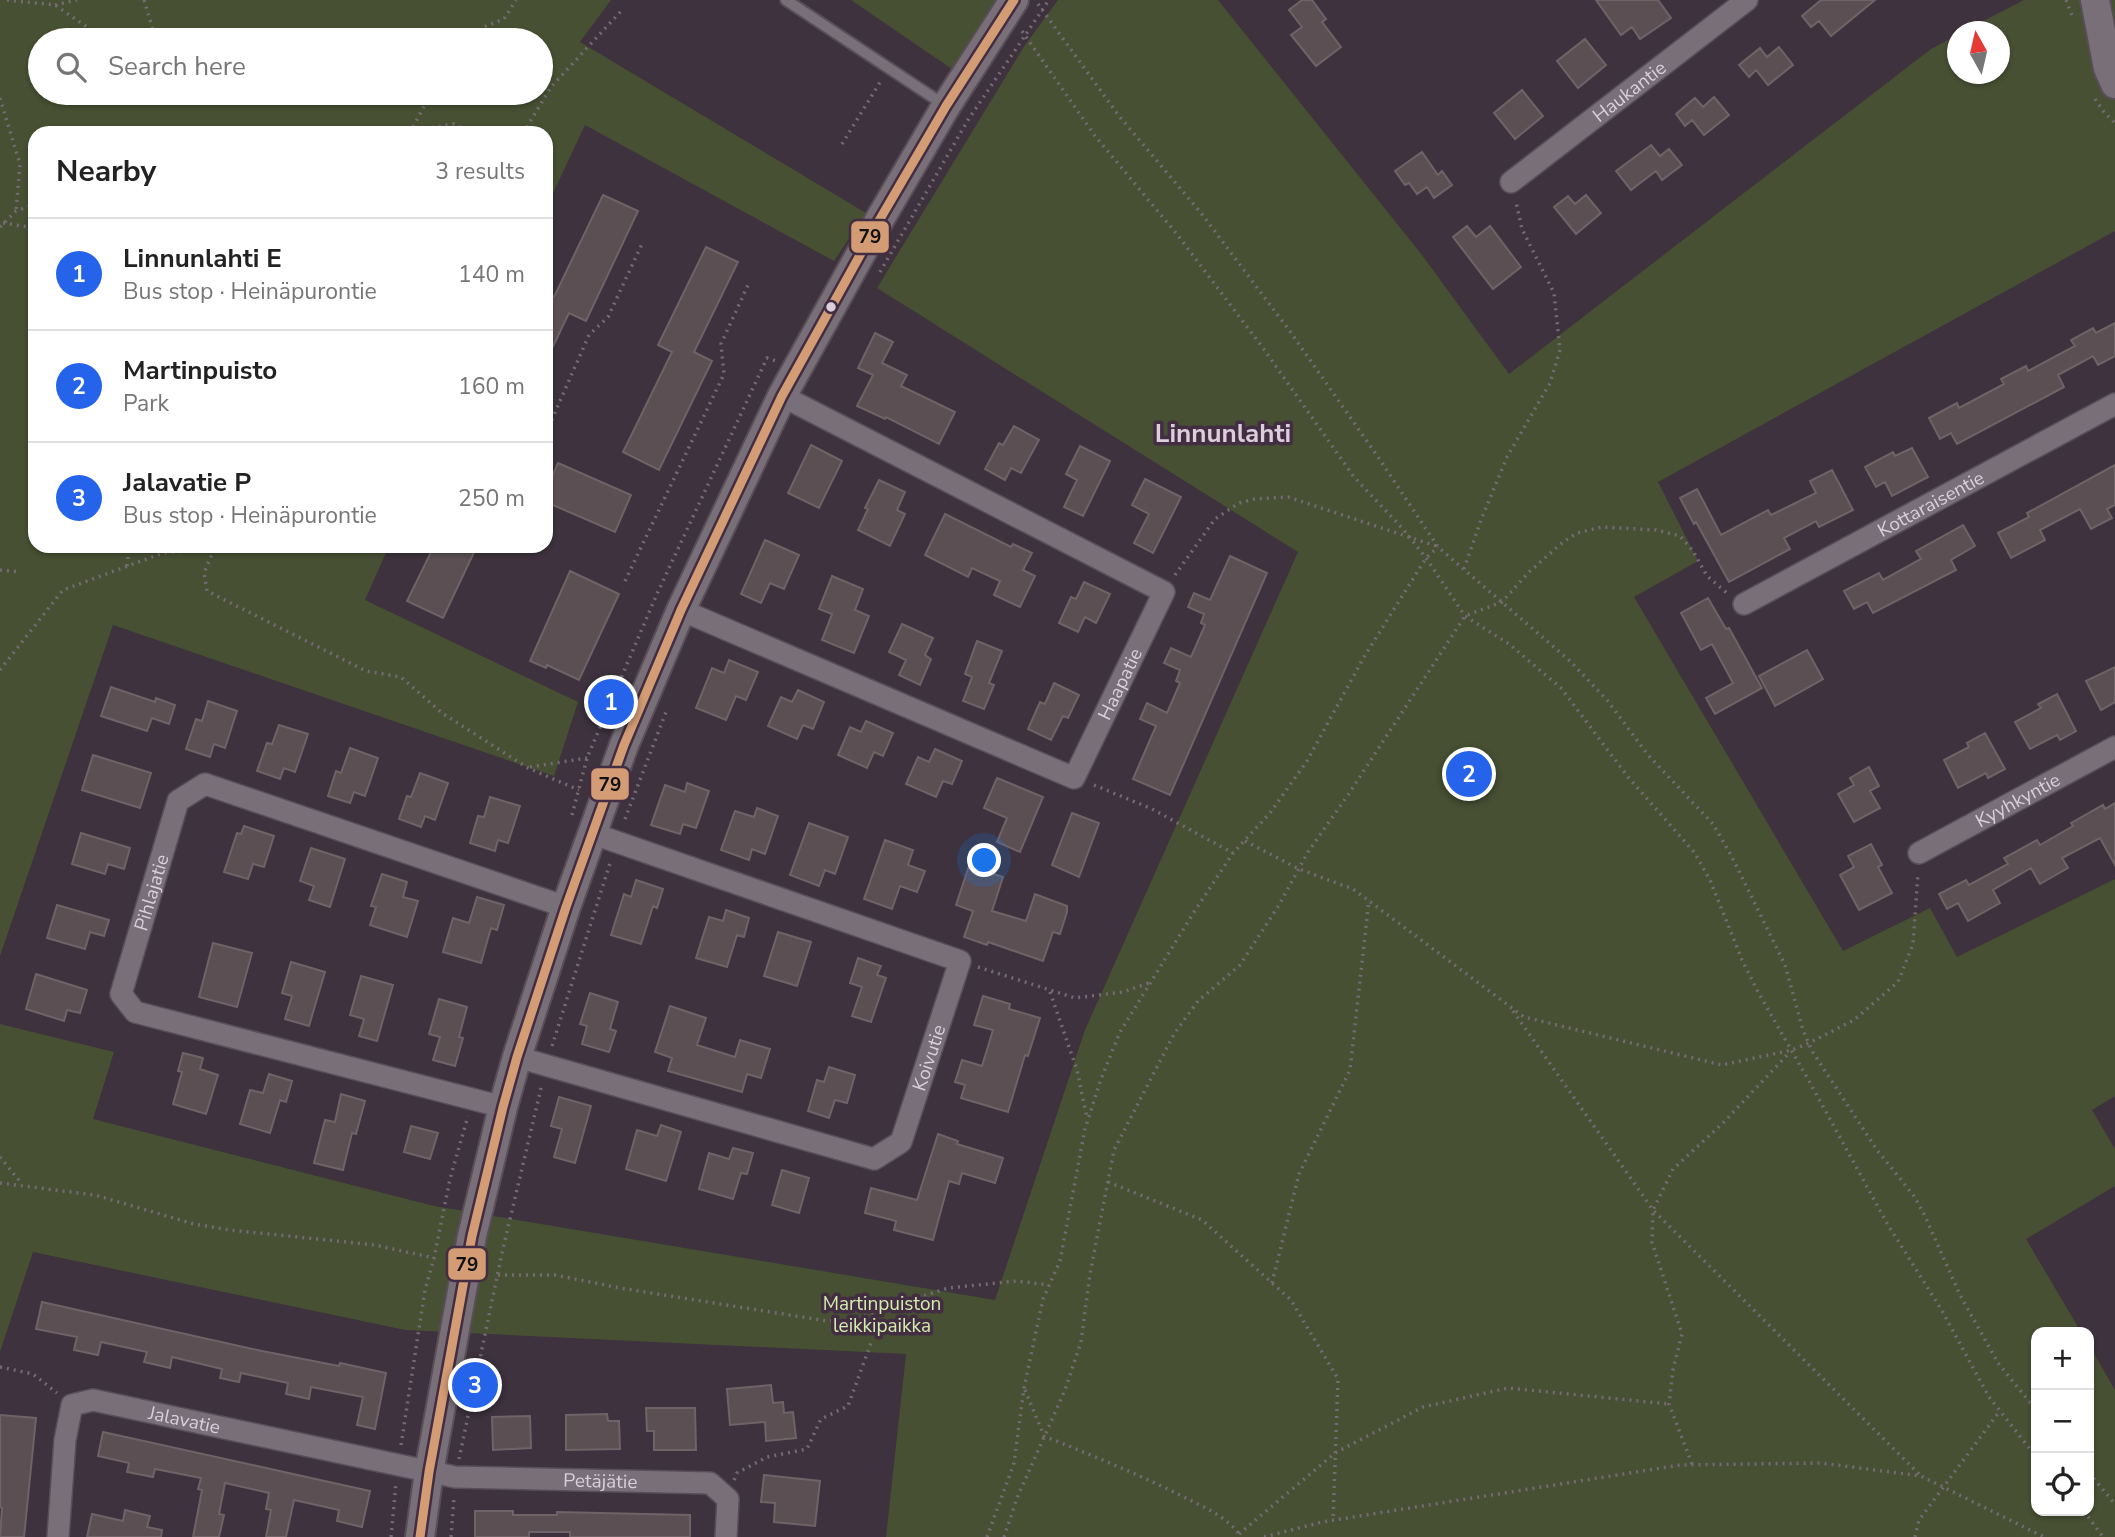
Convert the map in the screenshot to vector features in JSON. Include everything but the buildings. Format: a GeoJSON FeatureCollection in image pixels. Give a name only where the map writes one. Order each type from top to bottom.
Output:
{"type":"FeatureCollection","features":[{"type":"Feature","properties":{"kind":"street"},"geometry":{"type":"LineString","coordinates":[[419,1537],[442,1475],[472,1236],[503,1107],[566,907],[604,838],[624,745],[681,610],[782,396],[946,106],[1014,0]]}},
{"type":"Feature","properties":{"kind":"street","name":"Haukantie"},"geometry":{"type":"LineString","coordinates":[[1511,182],[1747,0]]}},
{"type":"Feature","properties":{"kind":"street"},"geometry":{"type":"LineString","coordinates":[[2095,0],[2108,68],[2115,84]]}},
{"type":"Feature","properties":{"kind":"street"},"geometry":{"type":"LineString","coordinates":[[782,396],[1164,592]]}},
{"type":"Feature","properties":{"kind":"street","name":"Kottaraisentie"},"geometry":{"type":"LineString","coordinates":[[1745,604],[2115,404]]}},
{"type":"Feature","properties":{"kind":"street","name":"Haapatie"},"geometry":{"type":"LineString","coordinates":[[1074,778],[1164,592]]}},
{"type":"Feature","properties":{"kind":"street"},"geometry":{"type":"LineString","coordinates":[[681,610],[1074,778]]}},
{"type":"Feature","properties":{"kind":"street","name":"Kyyhkyntie"},"geometry":{"type":"LineString","coordinates":[[1919,853],[2115,747]]}},
{"type":"Feature","properties":{"kind":"street","name":"Pihlajatie"},"geometry":{"type":"LineString","coordinates":[[503,1107],[135,1012],[121,994],[178,801],[205,784],[566,907]]}},
{"type":"Feature","properties":{"kind":"street"},"geometry":{"type":"LineString","coordinates":[[604,838],[960,961]]}},
{"type":"Feature","properties":{"kind":"street","name":"Koivutie"},"geometry":{"type":"LineString","coordinates":[[517,1057],[874,1159],[901,1142],[960,961]]}},
{"type":"Feature","properties":{"kind":"street","name":"Jalavatie"},"geometry":{"type":"LineString","coordinates":[[72,1405],[93,1399],[442,1475]]}},
{"type":"Feature","properties":{"kind":"street"},"geometry":{"type":"LineString","coordinates":[[58,1537],[65,1440],[72,1405]]}},
{"type":"Feature","properties":{"kind":"street","name":"Petäjätie"},"geometry":{"type":"LineString","coordinates":[[442,1475],[710,1483],[728,1499]]}},
{"type":"Feature","properties":{"kind":"street"},"geometry":{"type":"LineString","coordinates":[[726,1537],[728,1499]]}},
{"type":"Feature","properties":{"kind":"lane"},"geometry":{"type":"LineString","coordinates":[[786,0],[946,106]]}},
{"type":"Feature","properties":{"kind":"path"},"geometry":{"type":"LineString","coordinates":[[7,0],[55,5],[77,0]]}},
{"type":"Feature","properties":{"kind":"path"},"geometry":{"type":"LineString","coordinates":[[144,0],[152,28]]}},
{"type":"Feature","properties":{"kind":"path"},"geometry":{"type":"LineString","coordinates":[[480,28],[504,19],[516,0]]}},
{"type":"Feature","properties":{"kind":"path"},"geometry":{"type":"LineString","coordinates":[[1034,0],[1119,116],[1201,213],[1289,330],[1438,547],[1570,661],[1607,700],[1648,755],[1713,824],[1785,965],[1803,1030],[1824,1072],[1877,1150],[1914,1196],[1960,1296],[1998,1363],[2031,1404]]}},
{"type":"Feature","properties":{"kind":"path"},"geometry":{"type":"LineString","coordinates":[[880,272],[968,120],[1049,0]]}},
{"type":"Feature","properties":{"kind":"path"},"geometry":{"type":"LineString","coordinates":[[55,5],[89,28]]}},
{"type":"Feature","properties":{"kind":"path"},"geometry":{"type":"LineString","coordinates":[[553,85],[623,9]]}},
{"type":"Feature","properties":{"kind":"path"},"geometry":{"type":"LineString","coordinates":[[1024,34],[1095,136],[1176,233],[1263,348],[1354,477],[1410,537],[1465,616],[1509,644],[1562,688],[1628,777],[1694,852],[1719,899],[1742,960],[1758,992],[1888,1225],[1941,1309],[1989,1397],[2035,1453]]}},
{"type":"Feature","properties":{"kind":"path"},"geometry":{"type":"LineString","coordinates":[[842,144],[888,68]]}},
{"type":"Feature","properties":{"kind":"path"},"geometry":{"type":"LineString","coordinates":[[0,98],[20,164],[16,211]]}},
{"type":"Feature","properties":{"kind":"path"},"geometry":{"type":"LineString","coordinates":[[413,126],[425,105]]}},
{"type":"Feature","properties":{"kind":"path"},"geometry":{"type":"LineString","coordinates":[[527,126],[540,105]]}},
{"type":"Feature","properties":{"kind":"path"},"geometry":{"type":"LineString","coordinates":[[1464,569],[1507,457],[1550,383],[1560,350],[1554,293],[1522,229],[1511,182]]}},
{"type":"Feature","properties":{"kind":"path"},"geometry":{"type":"LineString","coordinates":[[2,225],[16,211],[28,207]]}},
{"type":"Feature","properties":{"kind":"path"},"geometry":{"type":"LineString","coordinates":[[2,225],[28,227]]}},
{"type":"Feature","properties":{"kind":"path"},"geometry":{"type":"LineString","coordinates":[[553,417],[589,335],[608,317],[642,244]]}},
{"type":"Feature","properties":{"kind":"path"},"geometry":{"type":"LineString","coordinates":[[625,581],[724,374],[721,344],[748,285]]}},
{"type":"Feature","properties":{"kind":"path"},"geometry":{"type":"LineString","coordinates":[[1164,592],[1215,519],[1238,503],[1247,501],[1288,497],[1438,547]]}},
{"type":"Feature","properties":{"kind":"path"},"geometry":{"type":"LineString","coordinates":[[1004,1537],[1017,1497],[1065,1390],[1081,1342],[1090,1274],[1114,1150],[1174,1034],[1198,1000],[1240,965],[1279,905],[1308,852],[1465,616],[1502,603],[1528,573],[1577,533],[1614,527],[1656,530],[1680,537],[1693,551],[1707,576],[1721,590],[1745,604]]}},
{"type":"Feature","properties":{"kind":"path"},"geometry":{"type":"LineString","coordinates":[[987,1537],[1014,1463],[1024,1388],[1043,1299],[1060,1261],[1088,1120],[1120,1032],[1233,853],[1270,813],[1307,761],[1364,657],[1426,558],[1438,547]]}},
{"type":"Feature","properties":{"kind":"path"},"geometry":{"type":"LineString","coordinates":[[127,566],[128,553]]}},
{"type":"Feature","properties":{"kind":"path"},"geometry":{"type":"LineString","coordinates":[[0,670],[63,590],[163,553]]}},
{"type":"Feature","properties":{"kind":"path"},"geometry":{"type":"LineString","coordinates":[[212,553],[204,573],[207,591],[366,671],[401,677],[442,713],[528,768],[579,790]]}},
{"type":"Feature","properties":{"kind":"path"},"geometry":{"type":"LineString","coordinates":[[0,570],[21,572]]}},
{"type":"Feature","properties":{"kind":"path"},"geometry":{"type":"LineString","coordinates":[[451,1537],[442,1475],[497,1275],[546,1066],[604,838],[668,706]]}},
{"type":"Feature","properties":{"kind":"path"},"geometry":{"type":"LineString","coordinates":[[528,768],[587,758]]}},
{"type":"Feature","properties":{"kind":"path"},"geometry":{"type":"LineString","coordinates":[[1074,778],[1152,809],[1233,853]]}},
{"type":"Feature","properties":{"kind":"path"},"geometry":{"type":"LineString","coordinates":[[1245,841],[1299,869],[1353,888],[1524,1017],[1722,1065],[1792,1050],[1809,1043],[1854,1020],[1898,982],[1913,944],[1919,853]]}},
{"type":"Feature","properties":{"kind":"path"},"geometry":{"type":"LineString","coordinates":[[1272,1283],[1299,1174],[1350,1070],[1368,900]]}},
{"type":"Feature","properties":{"kind":"path"},"geometry":{"type":"LineString","coordinates":[[960,961],[1074,998],[1123,992],[1151,983]]}},
{"type":"Feature","properties":{"kind":"path"},"geometry":{"type":"LineString","coordinates":[[1049,990],[1077,1070],[1088,1120]]}},
{"type":"Feature","properties":{"kind":"path"},"geometry":{"type":"LineString","coordinates":[[1509,1006],[1653,1210],[1921,1476]]}},
{"type":"Feature","properties":{"kind":"path"},"geometry":{"type":"LineString","coordinates":[[1692,1464],[1669,1404],[1673,1370],[1682,1334],[1652,1242],[1653,1210],[1673,1169],[1723,1123],[1792,1050]]}},
{"type":"Feature","properties":{"kind":"path"},"geometry":{"type":"LineString","coordinates":[[0,1157],[23,1186]]}},
{"type":"Feature","properties":{"kind":"path"},"geometry":{"type":"LineString","coordinates":[[1108,1182],[1202,1220],[1291,1300],[1338,1379],[1333,1521]]}},
{"type":"Feature","properties":{"kind":"path"},"geometry":{"type":"LineString","coordinates":[[0,1183],[95,1195],[206,1226],[375,1245],[434,1258]]}},
{"type":"Feature","properties":{"kind":"path"},"geometry":{"type":"LineString","coordinates":[[497,1275],[555,1275],[827,1321],[849,1320],[948,1288],[1017,1281],[1049,1285]]}},
{"type":"Feature","properties":{"kind":"path"},"geometry":{"type":"LineString","coordinates":[[728,1499],[737,1473],[767,1457],[807,1449],[821,1419],[848,1406],[872,1340]]}},
{"type":"Feature","properties":{"kind":"path"},"geometry":{"type":"LineString","coordinates":[[1,1365],[33,1374],[72,1405]]}},
{"type":"Feature","properties":{"kind":"path"},"geometry":{"type":"LineString","coordinates":[[1024,1388],[1044,1436],[1142,1476],[1229,1522],[1240,1535],[1335,1454],[1423,1407],[1508,1388],[1669,1404]]}},
{"type":"Feature","properties":{"kind":"path"},"geometry":{"type":"LineString","coordinates":[[1916,1537],[1919,1520],[2000,1411]]}},
{"type":"Feature","properties":{"kind":"path"},"geometry":{"type":"LineString","coordinates":[[1264,1537],[1333,1521],[1692,1464],[1821,1463],[1921,1476],[2044,1537]]}},
{"type":"Feature","properties":{"kind":"path"},"geometry":{"type":"LineString","coordinates":[[2094,1479],[2115,1504]]}},
{"type":"Feature","properties":{"kind":"path"},"geometry":{"type":"LineString","coordinates":[[2088,1516],[2103,1537]]}},
{"type":"Feature","properties":{"kind":"green space"},"geometry":{"type":"Polygon","coordinates":[[[0,0],[611,0],[580,42],[866,213],[834,261],[585,125],[553,193],[553,126],[28,126],[28,553],[386,553],[365,600],[578,702],[554,776],[113,625],[0,956],[0,0]]]}},
{"type":"Feature","properties":{"kind":"green space"},"geometry":{"type":"Polygon","coordinates":[[[851,0],[997,0],[952,69],[851,0]]]}},
{"type":"Feature","properties":{"kind":"green space","name":"Martinpuiston leikkipaikka"},"geometry":{"type":"Polygon","coordinates":[[[1058,0],[1218,0],[1422,255],[1509,374],[1931,49],[1947,40],[1947,84],[2010,84],[2010,21],[1983,21],[2024,0],[2115,0],[2115,231],[1658,482],[1698,561],[1634,597],[1843,951],[1930,908],[1957,957],[2115,879],[2115,1096],[2092,1110],[2115,1149],[2115,1186],[2026,1239],[2078,1327],[2031,1327],[2031,1516],[2094,1516],[2094,1354],[2115,1390],[2115,1537],[886,1537],[906,1354],[405,1330],[33,1252],[0,1352],[0,1024],[114,1052],[93,1119],[434,1206],[995,1300],[1085,1030],[1298,552],[877,288],[1025,45],[1058,0]]]}},
{"type":"Feature","properties":{"kind":"transit line","name":"79"},"geometry":{"type":"LineString","coordinates":[[420,1537],[429,1472],[472,1236],[503,1107],[566,907],[624,745],[681,610],[782,396],[946,106],[1014,0]]}},
{"type":"Feature","properties":{"kind":"place","name":"Linnunlahti E"},"geometry":{"type":"Point","coordinates":[611,702]}},
{"type":"Feature","properties":{"kind":"place","name":"Martinpuisto"},"geometry":{"type":"Point","coordinates":[1469,774]}},
{"type":"Feature","properties":{"kind":"place","name":"Jalavatie P"},"geometry":{"type":"Point","coordinates":[475,1385]}},
{"type":"Feature","properties":{"kind":"district","name":"Linnunlahti"},"geometry":{"type":"Point","coordinates":[1223,433]}}]}
